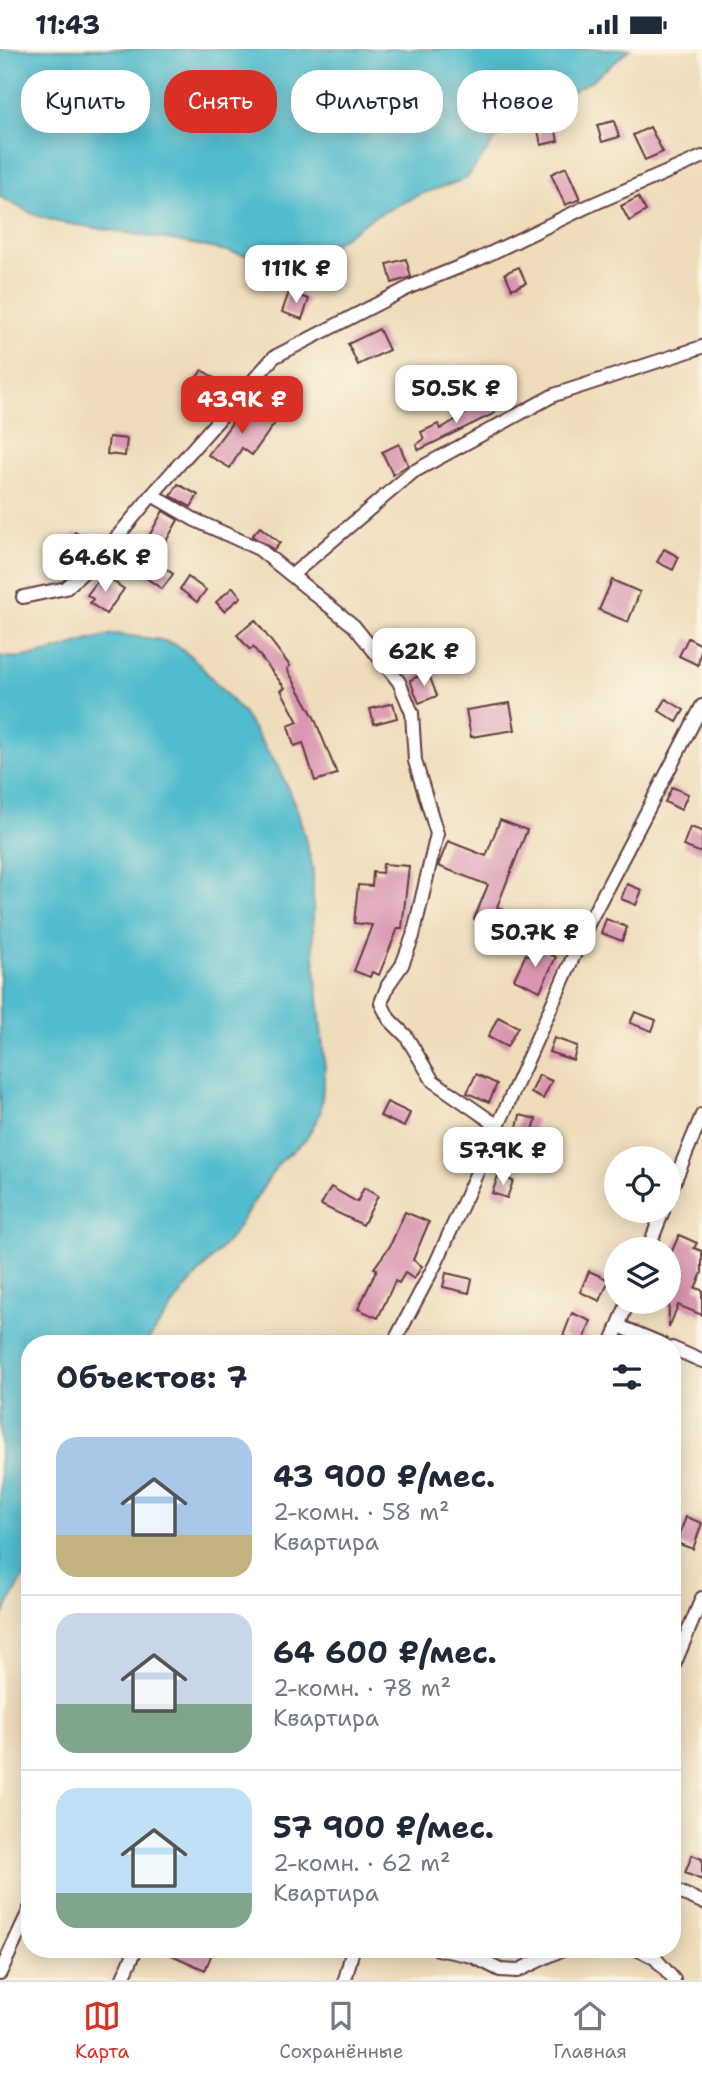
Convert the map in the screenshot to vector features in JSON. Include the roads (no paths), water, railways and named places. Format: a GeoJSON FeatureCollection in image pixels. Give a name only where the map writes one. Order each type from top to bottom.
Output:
{"type":"FeatureCollection","features":[{"type":"Feature","properties":{"kind":"street"},"geometry":{"type":"LineString","coordinates":[[23,597],[66,588],[102,555],[274,357],[412,286],[479,259],[584,208],[702,157]]}},
{"type":"Feature","properties":{"kind":"street"},"geometry":{"type":"LineString","coordinates":[[292,575],[413,472],[554,395],[702,347]]}},
{"type":"Feature","properties":{"kind":"street"},"geometry":{"type":"LineString","coordinates":[[152,495],[195,520],[259,548],[354,626],[399,682],[412,713],[415,761],[437,834],[413,936],[402,965],[388,985],[382,1003],[389,1019],[406,1037],[433,1081],[498,1126]]}},
{"type":"Feature","properties":{"kind":"street"},"geometry":{"type":"LineString","coordinates":[[398,1335],[436,1262],[587,926],[702,705]]}},
{"type":"Feature","properties":{"kind":"street"},"geometry":{"type":"LineString","coordinates":[[681,1166],[702,1115]]}},
{"type":"Feature","properties":{"kind":"street"},"geometry":{"type":"LineString","coordinates":[[615,1335],[624,1314]]}},
{"type":"Feature","properties":{"kind":"street"},"geometry":{"type":"LineString","coordinates":[[619,1326],[640,1335]]}},
{"type":"Feature","properties":{"kind":"street"},"geometry":{"type":"LineString","coordinates":[[681,1352],[702,1361]]}},
{"type":"Feature","properties":{"kind":"street"},"geometry":{"type":"LineString","coordinates":[[681,1648],[702,1598]]}},
{"type":"Feature","properties":{"kind":"street"},"geometry":{"type":"LineString","coordinates":[[681,1893],[702,1902]]}},
{"type":"Feature","properties":{"kind":"street"},"geometry":{"type":"LineString","coordinates":[[0,1973],[21,1928]]}},
{"type":"Feature","properties":{"kind":"street"},"geometry":{"type":"LineString","coordinates":[[122,1980],[132,1958]]}},
{"type":"Feature","properties":{"kind":"street"},"geometry":{"type":"LineString","coordinates":[[345,1980],[351,1958]]}},
{"type":"Feature","properties":{"kind":"street"},"geometry":{"type":"LineString","coordinates":[[476,1958],[500,1970],[517,1971],[544,1958]]}},
{"type":"Feature","properties":{"kind":"street"},"geometry":{"type":"LineString","coordinates":[[654,1958],[674,1980]]}},
{"type":"Feature","properties":{"kind":"water"},"geometry":{"type":"Polygon","coordinates":[[[0,49],[630,49],[594,79],[578,88],[578,70],[457,70],[457,133],[503,133],[466,179],[418,195],[372,218],[326,249],[310,256],[266,259],[172,240],[58,222],[35,215],[0,197],[0,49]]]}},
{"type":"Feature","properties":{"kind":"water"},"geometry":{"type":"Polygon","coordinates":[[[115,634],[161,640],[176,645],[195,660],[243,713],[278,767],[298,812],[313,869],[313,945],[325,1070],[320,1114],[306,1139],[278,1164],[232,1236],[185,1289],[152,1335],[21,1335],[21,1582],[0,1621],[0,656],[26,657],[115,634]]]}}]}
